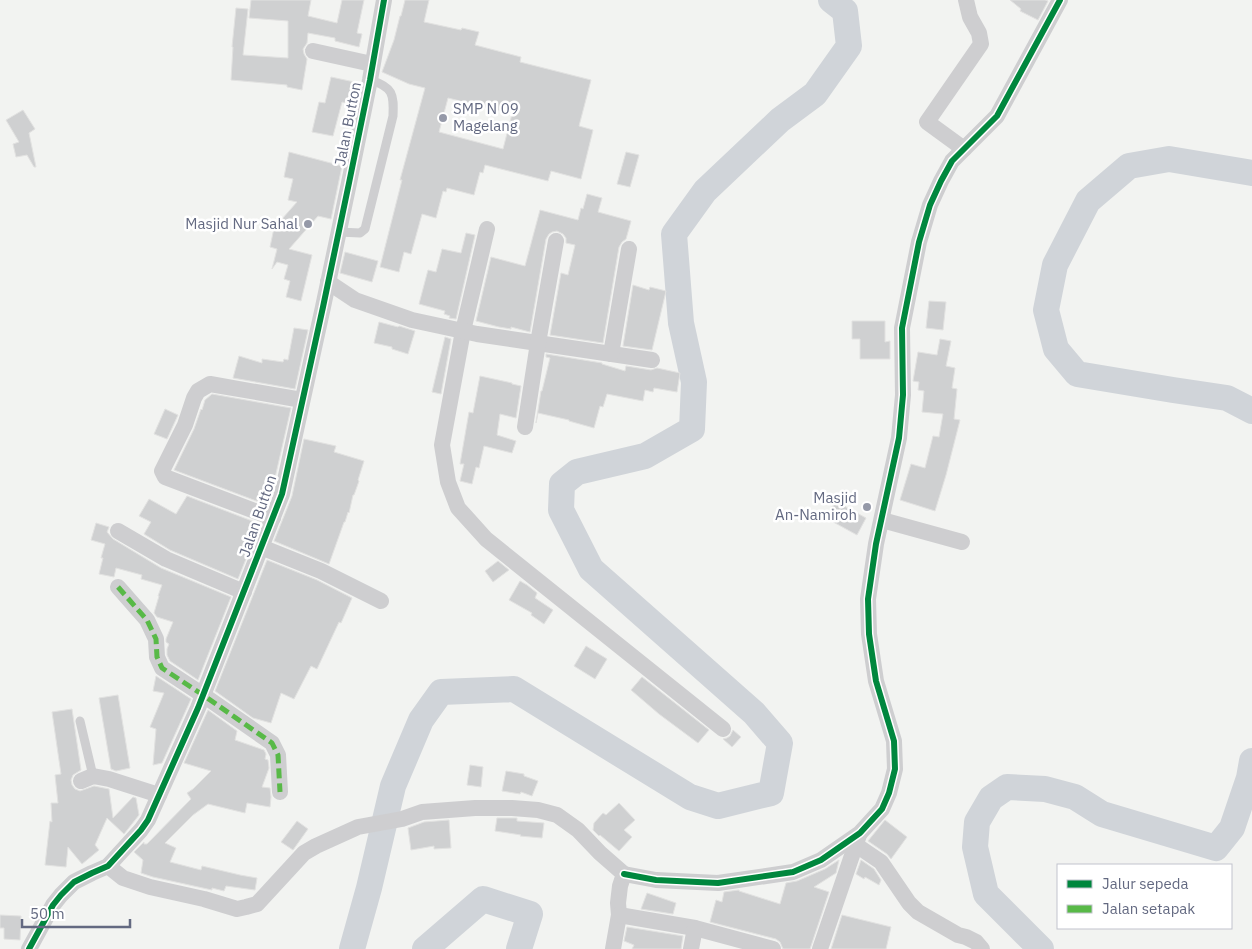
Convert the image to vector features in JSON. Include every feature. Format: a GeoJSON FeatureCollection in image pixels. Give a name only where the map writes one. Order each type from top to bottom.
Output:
{"type":"FeatureCollection","features":[{"type":"Feature","properties":{"kind":"street","name":"Jalan Button"},"geometry":{"type":"LineString","coordinates":[[29,949],[53,905],[61,895],[74,882],[108,866],[148,820],[203,695],[282,494],[339,232],[384,0]]}},
{"type":"Feature","properties":{"kind":"street"},"geometry":{"type":"LineString","coordinates":[[964,149],[927,122],[981,44],[979,33],[970,17],[966,0]]}},
{"type":"Feature","properties":{"kind":"street"},"geometry":{"type":"LineString","coordinates":[[820,949],[858,839],[882,809],[896,769],[894,741],[876,682],[868,599],[876,544],[899,438],[903,395],[902,328],[920,242],[930,205],[952,161],[997,116],[1060,0]]}},
{"type":"Feature","properties":{"kind":"street"},"geometry":{"type":"LineString","coordinates":[[313,51],[372,64]]}},
{"type":"Feature","properties":{"kind":"street"},"geometry":{"type":"LineString","coordinates":[[487,229],[463,331],[442,445],[448,482],[458,508],[486,538],[723,730]]}},
{"type":"Feature","properties":{"kind":"street"},"geometry":{"type":"LineString","coordinates":[[525,427],[556,241]]}},
{"type":"Feature","properties":{"kind":"street"},"geometry":{"type":"LineString","coordinates":[[611,354],[629,250]]}},
{"type":"Feature","properties":{"kind":"street"},"geometry":{"type":"LineString","coordinates":[[328,282],[355,300],[412,320],[477,334],[652,360]]}},
{"type":"Feature","properties":{"kind":"street"},"geometry":{"type":"LineString","coordinates":[[323,307],[355,300]]}},
{"type":"Feature","properties":{"kind":"street"},"geometry":{"type":"LineString","coordinates":[[273,518],[165,477],[162,471],[185,425],[194,398],[198,391],[210,384],[302,400]]}},
{"type":"Feature","properties":{"kind":"street"},"geometry":{"type":"LineString","coordinates":[[882,520],[962,542]]}},
{"type":"Feature","properties":{"kind":"street"},"geometry":{"type":"LineString","coordinates":[[118,531],[166,559],[244,592]]}},
{"type":"Feature","properties":{"kind":"street"},"geometry":{"type":"LineString","coordinates":[[261,547],[321,571],[381,601]]}},
{"type":"Feature","properties":{"kind":"street"},"geometry":{"type":"LineString","coordinates":[[118,587],[147,620],[156,639],[157,657],[162,668],[272,743],[278,755],[280,792]]}},
{"type":"Feature","properties":{"kind":"street"},"geometry":{"type":"LineString","coordinates":[[87,779],[109,779],[159,795]]}},
{"type":"Feature","properties":{"kind":"street"},"geometry":{"type":"LineString","coordinates":[[108,866],[123,878],[150,887],[204,899],[237,909],[257,904],[304,853],[316,846],[358,827],[402,819],[422,812],[474,808],[512,808],[538,810],[557,815],[578,830],[624,874],[656,880],[718,883],[793,872],[821,860],[858,839]]}},
{"type":"Feature","properties":{"kind":"street"},"geometry":{"type":"LineString","coordinates":[[858,839],[881,862],[909,903],[918,912],[958,935],[976,942],[982,949]]}},
{"type":"Feature","properties":{"kind":"street"},"geometry":{"type":"LineString","coordinates":[[614,949],[619,915],[620,886],[624,874]]}},
{"type":"Feature","properties":{"kind":"street"},"geometry":{"type":"LineString","coordinates":[[619,915],[695,928],[773,949]]}},
{"type":"Feature","properties":{"kind":"street"},"geometry":{"type":"LineString","coordinates":[[691,949],[695,928]]}},
{"type":"Feature","properties":{"kind":"lane"},"geometry":{"type":"LineString","coordinates":[[339,232],[360,233],[365,228],[394,116],[394,100],[388,88],[370,80]]}},
{"type":"Feature","properties":{"kind":"lane"},"geometry":{"type":"LineString","coordinates":[[80,721],[87,779]]}},
{"type":"Feature","properties":{"kind":"building"},"geometry":{"type":"Polygon","coordinates":[[[251,0],[311,0],[308,16],[337,23],[342,0],[364,0],[357,33],[362,34],[359,47],[335,41],[335,38],[308,33],[307,43],[303,49],[307,59],[302,90],[287,87],[287,85],[231,80],[236,8],[248,9],[243,55],[288,58],[288,21],[249,18],[251,0]]]}},
{"type":"Feature","properties":{"kind":"building"},"geometry":{"type":"Polygon","coordinates":[[[405,0],[429,0],[424,22],[479,32],[475,45],[521,57],[520,62],[591,80],[579,126],[593,130],[581,179],[551,171],[548,181],[485,165],[483,173],[480,172],[474,195],[447,188],[446,192],[443,191],[436,218],[422,214],[411,254],[404,252],[399,272],[380,267],[402,180],[400,180],[425,88],[409,84],[382,72],[405,0]],[[448,98],[439,132],[503,149],[512,114],[448,98]]]}},
{"type":"Feature","properties":{"kind":"building"},"geometry":{"type":"Polygon","coordinates":[[[1010,0],[1048,1],[1038,20],[1020,11],[1021,9],[1010,0]]]}},
{"type":"Feature","properties":{"kind":"building"},"geometry":{"type":"Polygon","coordinates":[[[331,77],[359,83],[355,105],[342,102],[333,136],[312,132],[319,102],[325,103],[331,77]]]}},
{"type":"Feature","properties":{"kind":"building"},"geometry":{"type":"Polygon","coordinates":[[[23,110],[35,129],[29,133],[36,167],[34,167],[27,155],[16,157],[13,144],[19,142],[6,120],[23,110]]]}},
{"type":"Feature","properties":{"kind":"building"},"geometry":{"type":"Polygon","coordinates":[[[289,152],[342,166],[331,219],[318,216],[289,249],[312,255],[301,301],[286,297],[290,281],[284,279],[288,265],[277,262],[272,269],[277,249],[270,247],[274,228],[297,202],[288,200],[293,179],[284,177],[289,152]]]}},
{"type":"Feature","properties":{"kind":"building"},"geometry":{"type":"Polygon","coordinates":[[[626,152],[639,155],[630,187],[617,184],[626,152]]]}},
{"type":"Feature","properties":{"kind":"building"},"geometry":{"type":"Polygon","coordinates":[[[587,194],[602,198],[598,212],[631,221],[626,239],[619,247],[603,343],[550,335],[561,273],[568,275],[575,245],[566,243],[566,238],[563,234],[557,231],[549,234],[546,239],[530,332],[476,321],[491,257],[525,266],[540,210],[578,220],[587,194]]]}},
{"type":"Feature","properties":{"kind":"building"},"geometry":{"type":"Polygon","coordinates":[[[466,233],[475,235],[456,319],[449,318],[450,316],[444,314],[445,311],[419,304],[428,270],[436,272],[442,249],[461,253],[466,233]]]}},
{"type":"Feature","properties":{"kind":"building"},"geometry":{"type":"Polygon","coordinates":[[[345,252],[378,261],[372,282],[340,273],[345,252]]]}},
{"type":"Feature","properties":{"kind":"building"},"geometry":{"type":"Polygon","coordinates":[[[633,285],[649,290],[650,287],[666,291],[652,350],[623,346],[633,285]]]}},
{"type":"Feature","properties":{"kind":"building"},"geometry":{"type":"Polygon","coordinates":[[[929,301],[946,302],[943,330],[926,328],[929,301]]]}},
{"type":"Feature","properties":{"kind":"building"},"geometry":{"type":"Polygon","coordinates":[[[852,321],[885,321],[885,342],[890,341],[890,359],[860,359],[860,339],[852,339],[852,321]]]}},
{"type":"Feature","properties":{"kind":"building"},"geometry":{"type":"Polygon","coordinates":[[[379,322],[415,331],[408,354],[392,349],[392,347],[374,343],[379,322]]]}},
{"type":"Feature","properties":{"kind":"building"},"geometry":{"type":"Polygon","coordinates":[[[294,328],[308,330],[295,389],[233,378],[239,356],[262,363],[262,359],[283,362],[284,359],[288,360],[294,328]]]}},
{"type":"Feature","properties":{"kind":"building"},"geometry":{"type":"Polygon","coordinates":[[[445,337],[451,339],[441,394],[432,392],[445,337]]]}},
{"type":"Feature","properties":{"kind":"building"},"geometry":{"type":"Polygon","coordinates":[[[940,339],[951,341],[946,366],[955,368],[952,388],[957,389],[954,419],[960,420],[935,511],[900,500],[911,464],[925,468],[933,436],[939,437],[943,414],[922,412],[924,391],[918,390],[919,382],[913,381],[918,352],[937,355],[940,339]]]}},
{"type":"Feature","properties":{"kind":"building"},"geometry":{"type":"Polygon","coordinates":[[[546,354],[602,363],[625,371],[626,366],[651,370],[657,368],[680,373],[677,392],[654,388],[653,392],[645,390],[643,401],[607,394],[603,407],[600,406],[594,428],[538,413],[536,423],[541,391],[550,358],[546,357],[546,354]]]}},
{"type":"Feature","properties":{"kind":"building"},"geometry":{"type":"Polygon","coordinates":[[[480,376],[521,386],[516,418],[500,414],[497,435],[516,441],[512,453],[484,446],[479,468],[476,467],[472,484],[460,481],[464,464],[460,464],[469,412],[473,413],[480,376]]]}},
{"type":"Feature","properties":{"kind":"building"},"geometry":{"type":"Polygon","coordinates":[[[212,394],[291,408],[267,505],[174,470],[194,429],[205,400],[212,394]]]}},
{"type":"Feature","properties":{"kind":"building"},"geometry":{"type":"Polygon","coordinates":[[[165,409],[178,415],[167,439],[154,434],[165,409]]]}},
{"type":"Feature","properties":{"kind":"building"},"geometry":{"type":"Polygon","coordinates":[[[304,439],[336,446],[334,452],[364,461],[349,513],[329,564],[274,541],[292,496],[304,439]]]}},
{"type":"Feature","properties":{"kind":"building"},"geometry":{"type":"Polygon","coordinates":[[[187,496],[260,524],[238,579],[170,550],[144,534],[151,522],[139,516],[149,499],[176,514],[187,496]]]}},
{"type":"Feature","properties":{"kind":"building"},"geometry":{"type":"Polygon","coordinates":[[[835,501],[866,518],[857,535],[826,518],[835,501]]]}},
{"type":"Feature","properties":{"kind":"building"},"geometry":{"type":"Polygon","coordinates":[[[96,523],[109,527],[107,532],[113,539],[161,568],[231,597],[198,680],[170,661],[167,655],[169,644],[166,642],[166,639],[173,622],[157,617],[154,613],[162,585],[141,579],[142,575],[116,568],[114,577],[99,574],[105,544],[91,540],[96,523]]]}},
{"type":"Feature","properties":{"kind":"building"},"geometry":{"type":"Polygon","coordinates":[[[267,560],[317,580],[352,598],[317,669],[311,666],[294,699],[281,693],[271,723],[253,718],[215,691],[267,560]]]}},
{"type":"Feature","properties":{"kind":"building"},"geometry":{"type":"Polygon","coordinates":[[[498,561],[509,570],[493,582],[485,571],[498,561]]]}},
{"type":"Feature","properties":{"kind":"building"},"geometry":{"type":"Polygon","coordinates":[[[520,581],[537,593],[535,598],[553,610],[544,624],[531,615],[532,613],[509,600],[520,581]]]}},
{"type":"Feature","properties":{"kind":"building"},"geometry":{"type":"Polygon","coordinates":[[[586,646],[607,659],[595,679],[574,666],[586,646]]]}},
{"type":"Feature","properties":{"kind":"building"},"geometry":{"type":"Polygon","coordinates":[[[156,676],[191,699],[162,763],[153,765],[156,729],[150,727],[164,693],[153,691],[156,676]]]}},
{"type":"Feature","properties":{"kind":"building"},"geometry":{"type":"Polygon","coordinates":[[[642,677],[709,730],[698,743],[631,690],[642,677]]]}},
{"type":"Feature","properties":{"kind":"building"},"geometry":{"type":"Polygon","coordinates":[[[118,695],[130,768],[116,771],[111,769],[99,698],[118,695]]]}},
{"type":"Feature","properties":{"kind":"building"},"geometry":{"type":"Polygon","coordinates":[[[72,709],[81,770],[73,775],[72,785],[80,791],[94,786],[109,789],[113,818],[133,797],[136,798],[139,815],[124,834],[107,818],[95,845],[99,850],[82,864],[68,847],[66,867],[45,865],[50,821],[52,822],[51,803],[58,803],[55,775],[61,774],[52,712],[72,709]]]}},
{"type":"Feature","properties":{"kind":"building"},"geometry":{"type":"Polygon","coordinates":[[[208,710],[237,731],[235,740],[264,750],[269,768],[262,787],[270,788],[270,807],[247,803],[245,813],[208,804],[193,815],[165,843],[176,848],[170,862],[201,870],[202,866],[257,878],[255,890],[226,886],[224,891],[212,888],[212,890],[153,877],[141,873],[143,860],[134,852],[144,842],[144,844],[147,844],[191,799],[187,793],[211,771],[184,763],[208,710]]]}},
{"type":"Feature","properties":{"kind":"building"},"geometry":{"type":"Polygon","coordinates":[[[733,730],[741,737],[732,747],[723,739],[730,736],[733,730]]]}},
{"type":"Feature","properties":{"kind":"building"},"geometry":{"type":"Polygon","coordinates":[[[470,765],[483,767],[481,787],[467,785],[470,765]]]}},
{"type":"Feature","properties":{"kind":"building"},"geometry":{"type":"Polygon","coordinates":[[[506,771],[524,774],[524,776],[538,781],[532,796],[521,792],[520,794],[502,791],[506,771]]]}},
{"type":"Feature","properties":{"kind":"building"},"geometry":{"type":"Polygon","coordinates":[[[619,803],[635,820],[624,830],[632,837],[619,851],[593,830],[594,823],[603,813],[606,815],[619,803]]]}},
{"type":"Feature","properties":{"kind":"building"},"geometry":{"type":"Polygon","coordinates":[[[497,818],[517,818],[517,821],[544,823],[542,838],[495,831],[497,818]]]}},
{"type":"Feature","properties":{"kind":"building"},"geometry":{"type":"Polygon","coordinates":[[[449,820],[451,848],[434,849],[434,846],[411,850],[408,828],[424,822],[449,820]]]}},
{"type":"Feature","properties":{"kind":"building"},"geometry":{"type":"Polygon","coordinates":[[[885,820],[907,837],[891,859],[868,841],[885,820]]]}},
{"type":"Feature","properties":{"kind":"building"},"geometry":{"type":"Polygon","coordinates":[[[297,821],[308,829],[293,850],[281,842],[297,821]]]}},
{"type":"Feature","properties":{"kind":"building"},"geometry":{"type":"Polygon","coordinates":[[[839,860],[836,873],[814,887],[829,892],[810,949],[783,949],[780,942],[776,939],[710,922],[716,900],[722,902],[724,892],[739,890],[780,904],[786,883],[797,881],[825,869],[839,860]]]}},
{"type":"Feature","properties":{"kind":"building"},"geometry":{"type":"Polygon","coordinates":[[[861,860],[874,869],[881,880],[879,885],[856,874],[861,860]]]}},
{"type":"Feature","properties":{"kind":"building"},"geometry":{"type":"Polygon","coordinates":[[[647,893],[676,903],[673,914],[641,909],[647,893]]]}},
{"type":"Feature","properties":{"kind":"building"},"geometry":{"type":"Polygon","coordinates":[[[0,915],[21,916],[20,940],[4,939],[4,928],[0,928],[0,915]]]}},
{"type":"Feature","properties":{"kind":"building"},"geometry":{"type":"Polygon","coordinates":[[[842,915],[891,927],[886,949],[831,949],[842,915]]]}},
{"type":"Feature","properties":{"kind":"building"},"geometry":{"type":"Polygon","coordinates":[[[627,927],[683,936],[681,949],[632,949],[634,945],[624,941],[627,927]]]}},
{"type":"Feature","properties":{"kind":"waterway"},"geometry":{"type":"LineString","coordinates":[[352,949],[369,888],[393,786],[421,720],[441,692],[514,689],[690,797],[718,806],[771,793],[780,743],[754,713],[591,569],[561,510],[562,484],[577,472],[645,456],[692,429],[694,382],[681,323],[674,234],[705,191],[780,120],[815,94],[849,46],[845,11],[831,0]]}},
{"type":"Feature","properties":{"kind":"waterway"},"geometry":{"type":"LineString","coordinates":[[1252,173],[1169,159],[1129,166],[1088,201],[1055,265],[1046,310],[1056,349],[1077,374],[1227,398],[1252,411]]}},
{"type":"Feature","properties":{"kind":"waterway"},"geometry":{"type":"LineString","coordinates":[[1041,949],[986,894],[975,847],[977,822],[991,798],[1007,787],[1045,789],[1075,797],[1102,814],[1216,848],[1232,828],[1249,778],[1252,761]]}},
{"type":"Feature","properties":{"kind":"waterway"},"geometry":{"type":"LineString","coordinates":[[425,949],[483,899],[530,914],[519,949]]}},
{"type":"Feature","properties":{"kind":"marked path"},"geometry":{"type":"LineString","coordinates":[[118,587],[147,620],[156,639],[157,657],[162,668],[272,743],[278,755],[280,792]]}},
{"type":"Feature","properties":{"kind":"cycle path"},"geometry":{"type":"LineString","coordinates":[[29,949],[53,905],[61,895],[74,882],[108,866],[148,820],[198,708],[282,494],[349,183],[384,0]]}},
{"type":"Feature","properties":{"kind":"cycle path"},"geometry":{"type":"LineString","coordinates":[[624,874],[656,880],[718,883],[793,872],[821,860],[860,833],[882,809],[889,793],[895,769],[894,741],[876,681],[869,634],[868,599],[876,544],[899,438],[903,395],[902,328],[919,242],[930,205],[952,161],[997,116],[1060,0]]}},
{"type":"Feature","properties":{"kind":"place","name":"SMP N 09 Magelang"},"geometry":{"type":"Point","coordinates":[443,118]}},
{"type":"Feature","properties":{"kind":"place","name":"Masjid Nur Sahal"},"geometry":{"type":"Point","coordinates":[308,224]}},
{"type":"Feature","properties":{"kind":"place","name":"Masjid An-Namiroh"},"geometry":{"type":"Point","coordinates":[867,507]}}]}
